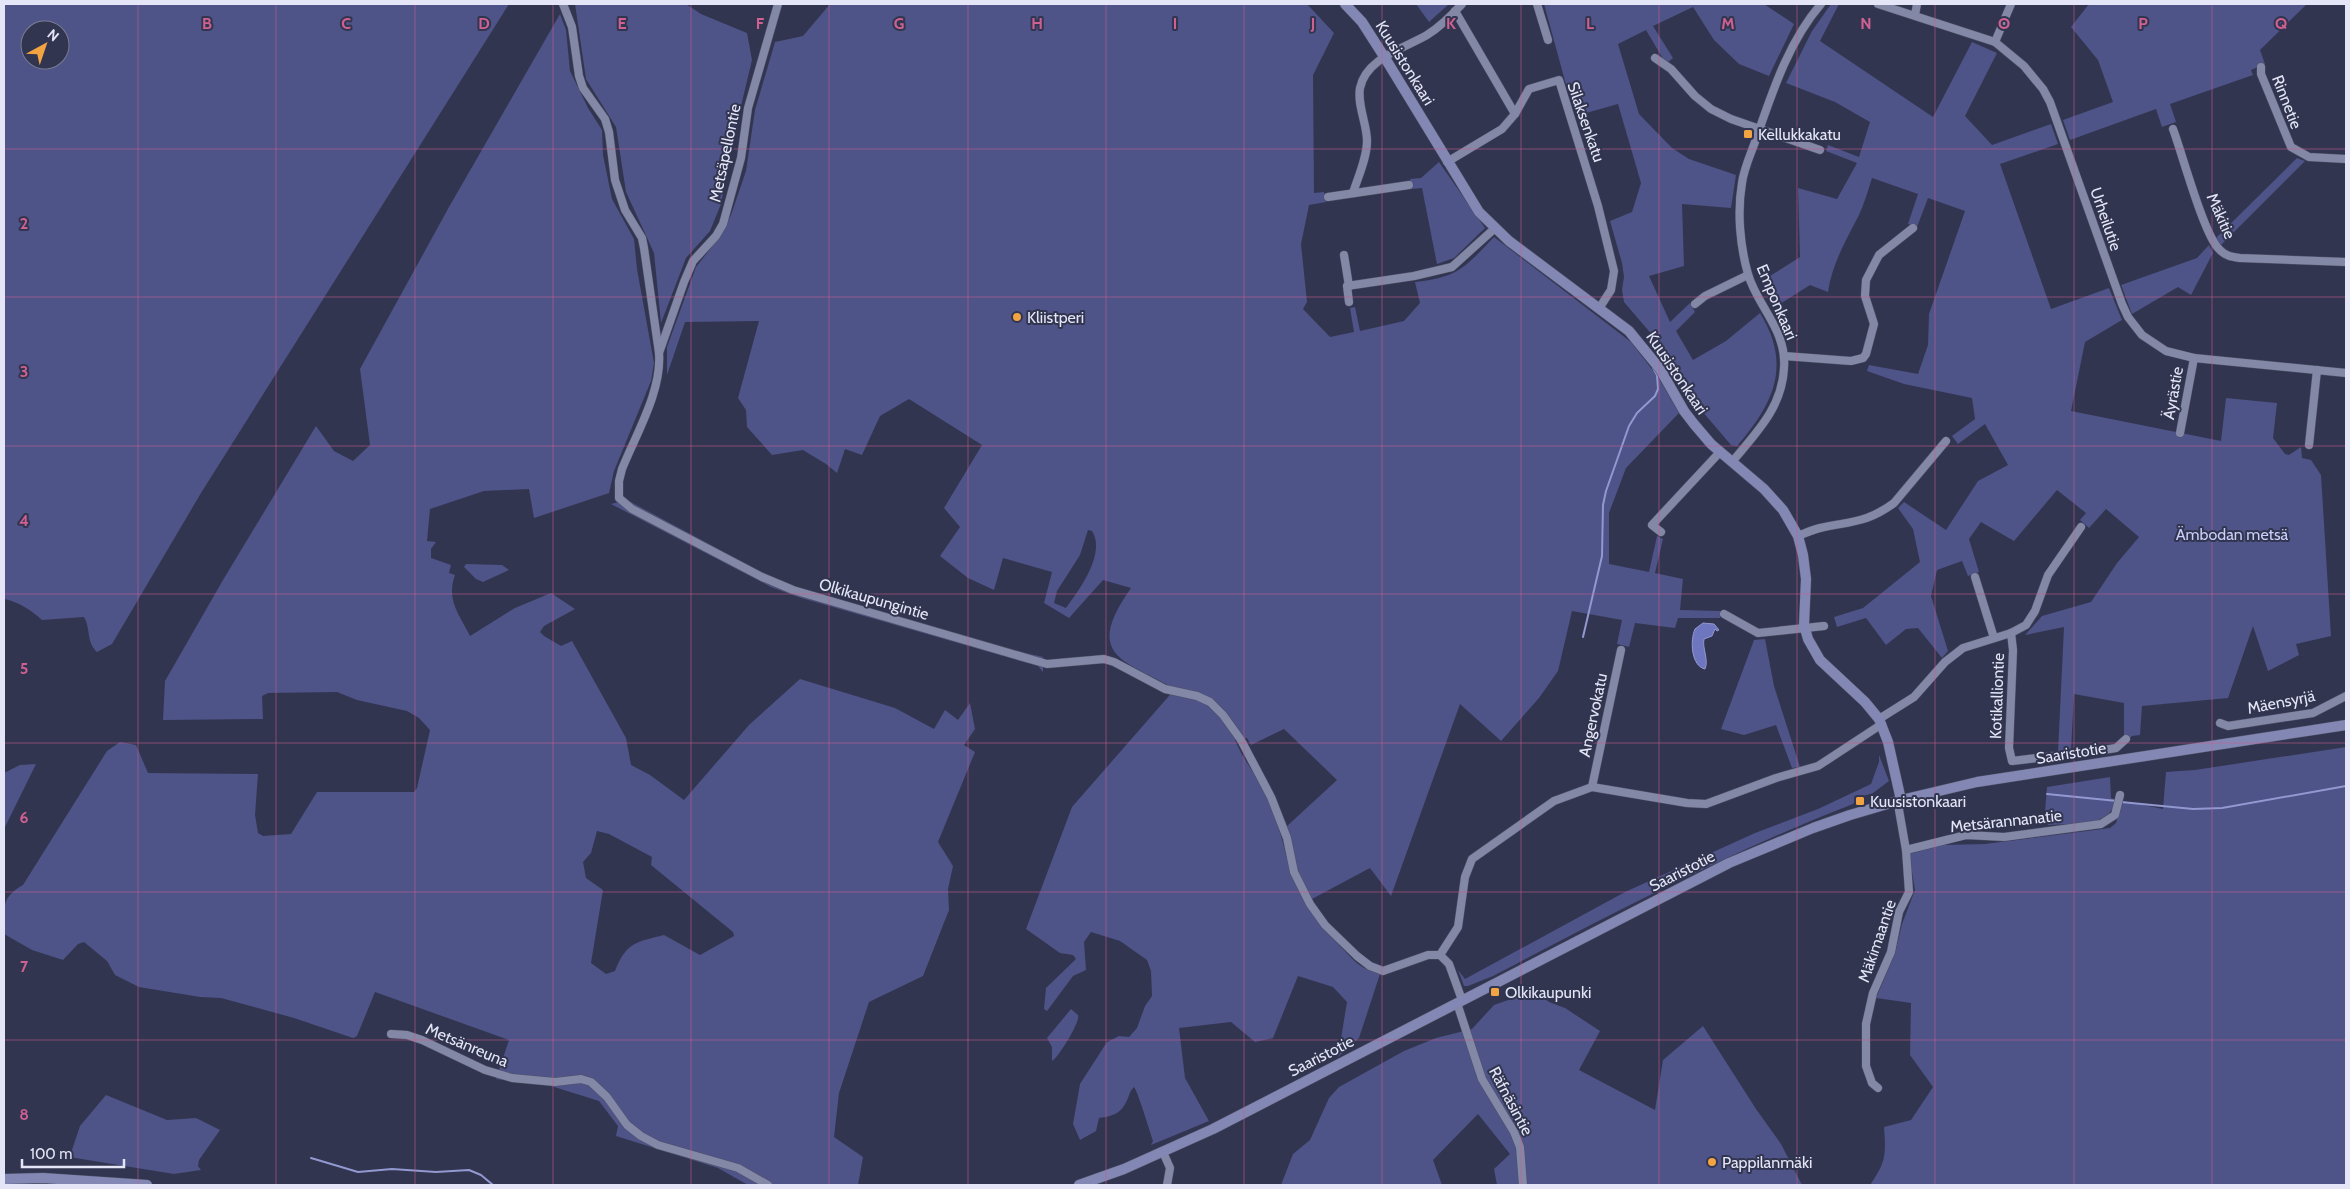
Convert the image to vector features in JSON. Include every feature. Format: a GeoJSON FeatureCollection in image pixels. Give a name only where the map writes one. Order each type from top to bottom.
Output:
{"type":"FeatureCollection","features":[{"type":"Feature","properties":{"kind":"main road","name":"Kuusistonkaari"},"geometry":{"type":"LineString","coordinates":[[1345,4],[1362,22],[1479,212],[1494,229],[1600,307],[1640,341],[1660,369],[1684,411],[1720,452],[1764,489],[1783,510],[1798,536],[1806,579],[1805,629],[1820,660],[1865,702],[1880,721],[1890,750],[1901,800]]}},
{"type":"Feature","properties":{"kind":"main road","name":"Saaristotie"},"geometry":{"type":"LineString","coordinates":[[1078,1185],[1163,1152],[1221,1125],[1729,863],[1813,828],[1901,800],[1977,782],[2346,725]]}},
{"type":"Feature","properties":{"kind":"main road"},"geometry":{"type":"LineString","coordinates":[[4,1179],[43,1178],[147,1185]]}},
{"type":"Feature","properties":{"kind":"street","name":"Olkikaupungintie"},"geometry":{"type":"LineString","coordinates":[[563,4],[572,27],[579,76],[583,88],[605,119],[609,132],[618,188],[625,210],[642,238],[659,354],[660,370],[656,386],[619,482],[619,498],[624,503],[762,577],[793,590],[1047,664],[1104,659],[1118,664],[1165,689],[1205,699],[1223,715],[1248,752],[1282,825],[1301,888],[1325,925],[1363,962],[1383,971],[1428,955],[1440,955]]}},
{"type":"Feature","properties":{"kind":"street","name":"Metsäpellontie"},"geometry":{"type":"LineString","coordinates":[[659,354],[684,282],[693,262],[716,236],[723,224],[741,158],[748,108],[778,4]]}},
{"type":"Feature","properties":{"kind":"street"},"geometry":{"type":"LineString","coordinates":[[1353,193],[1367,142],[1360,88],[1378,61],[1428,34],[1462,4]]}},
{"type":"Feature","properties":{"kind":"street"},"geometry":{"type":"LineString","coordinates":[[1537,4],[1548,40]]}},
{"type":"Feature","properties":{"kind":"street","name":"Emponkaari"},"geometry":{"type":"LineString","coordinates":[[1732,462],[1762,427],[1774,407],[1782,381],[1784,356],[1772,320],[1748,275],[1742,243],[1740,208],[1742,182],[1760,128],[1793,46],[1802,29],[1821,4]]}},
{"type":"Feature","properties":{"kind":"street","name":"Urheilutie"},"geometry":{"type":"LineString","coordinates":[[1878,4],[1995,42],[2024,66],[2050,102],[2115,287],[2128,316],[2142,336],[2166,351],[2194,358],[2346,373]]}},
{"type":"Feature","properties":{"kind":"street"},"geometry":{"type":"LineString","coordinates":[[1915,16],[1917,4]]}},
{"type":"Feature","properties":{"kind":"street"},"geometry":{"type":"LineString","coordinates":[[1995,42],[2011,4]]}},
{"type":"Feature","properties":{"kind":"street"},"geometry":{"type":"LineString","coordinates":[[1455,12],[1515,114]]}},
{"type":"Feature","properties":{"kind":"street"},"geometry":{"type":"LineString","coordinates":[[1655,58],[1671,68],[1695,96],[1712,109],[1731,119],[1820,150]]}},
{"type":"Feature","properties":{"kind":"street","name":"Rinnetie"},"geometry":{"type":"LineString","coordinates":[[2262,67],[2261,74],[2290,147],[2309,157],[2346,159]]}},
{"type":"Feature","properties":{"kind":"street","name":"Silaksenkatu"},"geometry":{"type":"LineString","coordinates":[[1447,162],[1502,129],[1515,114],[1529,88],[1559,80],[1598,206],[1614,271],[1611,290],[1600,307]]}},
{"type":"Feature","properties":{"kind":"street","name":"Mäkitie"},"geometry":{"type":"LineString","coordinates":[[2173,129],[2209,232],[2218,249],[2226,255],[2240,258],[2346,262]]}},
{"type":"Feature","properties":{"kind":"street"},"geometry":{"type":"LineString","coordinates":[[1328,197],[1409,185]]}},
{"type":"Feature","properties":{"kind":"street"},"geometry":{"type":"LineString","coordinates":[[1784,356],[1851,361],[1863,358],[1866,354],[1874,324],[1865,296],[1866,280],[1879,255],[1912,228]]}},
{"type":"Feature","properties":{"kind":"street"},"geometry":{"type":"LineString","coordinates":[[1349,302],[1346,286],[1414,276],[1452,267],[1494,229]]}},
{"type":"Feature","properties":{"kind":"street"},"geometry":{"type":"LineString","coordinates":[[1344,255],[1349,286]]}},
{"type":"Feature","properties":{"kind":"street"},"geometry":{"type":"LineString","coordinates":[[1694,304],[1748,275]]}},
{"type":"Feature","properties":{"kind":"street","name":"Äyrästie"},"geometry":{"type":"LineString","coordinates":[[2180,433],[2194,358]]}},
{"type":"Feature","properties":{"kind":"street"},"geometry":{"type":"LineString","coordinates":[[2309,445],[2317,370]]}},
{"type":"Feature","properties":{"kind":"street"},"geometry":{"type":"LineString","coordinates":[[1798,536],[1818,528],[1862,521],[1884,511],[1894,504],[1946,441]]}},
{"type":"Feature","properties":{"kind":"street"},"geometry":{"type":"LineString","coordinates":[[1661,532],[1652,525],[1720,452]]}},
{"type":"Feature","properties":{"kind":"street"},"geometry":{"type":"LineString","coordinates":[[1459,1002],[1449,964],[1440,955],[1458,927],[1465,877],[1472,859],[1554,801],[1592,787],[1687,803],[1706,804],[1776,778],[1818,766],[1914,697],[1945,662],[1962,648],[2011,633],[2026,625],[2048,575],[2081,527]]}},
{"type":"Feature","properties":{"kind":"street"},"geometry":{"type":"LineString","coordinates":[[1975,577],[1994,638]]}},
{"type":"Feature","properties":{"kind":"street"},"geometry":{"type":"LineString","coordinates":[[1724,614],[1758,633],[1824,626]]}},
{"type":"Feature","properties":{"kind":"street","name":"Kotikalliontie"},"geometry":{"type":"LineString","coordinates":[[2011,633],[2013,650],[2010,748],[2012,760],[2116,748],[2126,739]]}},
{"type":"Feature","properties":{"kind":"street","name":"Angervokatu"},"geometry":{"type":"LineString","coordinates":[[1592,787],[1622,650]]}},
{"type":"Feature","properties":{"kind":"street","name":"Mäensyrjä"},"geometry":{"type":"LineString","coordinates":[[2220,723],[2228,726],[2313,713],[2346,696]]}},
{"type":"Feature","properties":{"kind":"street","name":"Metsärannanatie"},"geometry":{"type":"LineString","coordinates":[[1906,850],[1966,835],[2004,837],[2101,824],[2115,815],[2120,795]]}},
{"type":"Feature","properties":{"kind":"street","name":"Mäkimaantie"},"geometry":{"type":"LineString","coordinates":[[1878,1088],[1872,1083],[1866,1066],[1866,1020],[1873,992],[1891,952],[1899,912],[1909,892],[1906,850],[1899,810],[1901,800]]}},
{"type":"Feature","properties":{"kind":"street","name":"Räfnäsintie"},"geometry":{"type":"LineString","coordinates":[[1459,1002],[1482,1079],[1514,1132],[1520,1147],[1523,1185]]}},
{"type":"Feature","properties":{"kind":"street","name":"Metsänreuna"},"geometry":{"type":"LineString","coordinates":[[391,1034],[407,1035],[422,1040],[485,1070],[512,1078],[549,1082],[581,1079],[592,1082],[607,1097],[627,1125],[641,1136],[658,1145],[738,1168],[768,1185]]}},
{"type":"Feature","properties":{"kind":"street"},"geometry":{"type":"LineString","coordinates":[[1163,1152],[1170,1168],[1167,1185]]}},
{"type":"Feature","properties":{"kind":"green space"},"geometry":{"type":"Polygon","coordinates":[[[4,4],[509,4],[201,493],[112,644],[97,652],[91,644],[84,617],[42,620],[15,602],[4,599],[4,4]]]}},
{"type":"Feature","properties":{"kind":"green space"},"geometry":{"type":"Polygon","coordinates":[[[575,4],[686,4],[701,14],[747,33],[752,60],[736,127],[721,204],[710,231],[686,258],[661,323],[654,253],[626,192],[616,127],[586,79],[575,4]]]}},
{"type":"Feature","properties":{"kind":"green space"},"geometry":{"type":"Polygon","coordinates":[[[830,4],[1307,4],[1334,33],[1313,75],[1314,193],[1324,192],[1326,202],[1309,205],[1301,244],[1307,302],[1303,309],[1330,337],[1354,332],[1350,308],[1355,307],[1360,331],[1404,321],[1420,303],[1415,282],[1442,277],[1460,269],[1494,237],[1631,342],[1658,377],[1679,413],[1626,468],[1609,513],[1609,564],[1649,572],[1657,536],[1663,539],[1655,573],[1683,579],[1680,610],[1721,611],[1720,618],[1678,618],[1675,628],[1635,623],[1629,647],[1617,644],[1622,620],[1572,611],[1558,671],[1539,698],[1501,741],[1460,704],[1391,896],[1370,868],[1310,900],[1299,875],[1286,827],[1337,780],[1284,729],[1251,745],[1247,738],[1235,740],[1269,800],[1294,880],[1307,906],[1334,940],[1354,960],[1366,969],[1380,974],[1359,1038],[1338,1057],[1347,1002],[1333,987],[1298,976],[1273,1038],[1255,1042],[1231,1022],[1179,1028],[1185,1078],[1209,1121],[1151,1145],[1153,1141],[1134,1087],[1120,1110],[1113,1115],[1099,1118],[1096,1131],[1080,1140],[1073,1124],[1080,1084],[1107,1042],[1119,1036],[1129,1037],[1137,1028],[1145,1006],[1152,996],[1151,971],[1147,960],[1120,941],[1091,932],[1084,942],[1086,970],[1073,976],[1047,1011],[1044,1009],[1046,988],[1076,959],[1073,955],[1060,953],[1026,929],[1072,807],[1175,689],[1139,671],[1126,662],[1116,653],[1110,642],[1110,628],[1117,611],[1131,588],[1103,580],[1069,618],[1044,603],[1052,572],[1003,558],[994,590],[968,578],[940,556],[960,527],[944,508],[982,445],[909,399],[880,416],[862,455],[845,449],[837,473],[803,450],[772,455],[747,427],[746,410],[738,398],[759,321],[685,322],[667,375],[667,347],[696,267],[722,234],[731,215],[746,171],[755,110],[775,42],[803,36],[830,4]],[[1088,530],[1080,555],[1057,591],[1054,603],[1066,608],[1090,571],[1096,550],[1092,531],[1088,530]]]}},
{"type":"Feature","properties":{"kind":"green space"},"geometry":{"type":"Polygon","coordinates":[[[1416,4],[1449,4],[1429,22],[1416,4]]]}},
{"type":"Feature","properties":{"kind":"green space"},"geometry":{"type":"Polygon","coordinates":[[[1544,4],[1764,4],[1794,24],[1769,76],[1739,64],[1714,40],[1693,7],[1653,26],[1673,58],[1666,64],[1646,30],[1618,44],[1639,114],[1672,148],[1689,159],[1736,175],[1731,208],[1682,204],[1684,266],[1649,276],[1670,322],[1690,303],[1695,312],[1676,331],[1693,360],[1726,341],[1760,313],[1770,332],[1777,367],[1774,383],[1769,399],[1761,414],[1737,446],[1731,445],[1702,411],[1660,344],[1624,302],[1622,263],[1610,221],[1632,212],[1641,183],[1618,104],[1579,115],[1572,91],[1568,92],[1544,4]]]}},
{"type":"Feature","properties":{"kind":"green space","name":"Ämbodan metsä"},"geometry":{"type":"Polygon","coordinates":[[[1831,4],[1839,4],[1820,41],[1933,117],[1972,42],[1997,53],[1965,116],[1992,145],[2051,124],[2058,144],[2000,164],[2051,309],[2109,288],[2122,320],[2085,342],[2071,411],[2221,441],[2226,398],[2277,403],[2273,438],[2285,454],[2289,455],[2301,447],[2302,458],[2311,460],[2321,475],[2331,636],[2296,644],[2299,655],[2268,671],[2253,626],[2228,698],[2142,706],[2140,735],[2132,736],[2124,743],[2124,703],[2074,694],[2071,750],[2058,752],[2064,627],[2025,635],[2042,616],[2091,602],[2117,563],[2139,537],[2106,509],[2089,528],[2080,520],[2086,513],[2057,490],[2014,541],[1981,522],[1969,539],[1979,572],[1968,576],[1962,561],[1937,570],[1931,596],[1948,651],[1942,658],[1918,628],[1906,629],[1886,645],[1866,618],[1837,627],[1834,617],[1863,608],[1920,562],[1913,529],[1898,508],[1904,502],[1946,530],[1978,481],[2008,465],[1985,424],[1958,444],[1952,436],[1975,419],[1972,398],[1904,384],[1867,371],[1869,365],[1918,374],[1928,345],[1929,314],[1965,211],[1928,198],[1917,227],[1908,224],[1918,194],[1872,178],[1861,211],[1836,262],[1828,292],[1810,285],[1777,306],[1762,281],[1800,257],[1798,188],[1837,199],[1857,163],[1826,151],[1828,145],[1859,157],[1870,122],[1835,102],[1786,83],[1812,31],[1831,4]]]}},
{"type":"Feature","properties":{"kind":"green space"},"geometry":{"type":"Polygon","coordinates":[[[2089,4],[2307,4],[2260,50],[2265,64],[2251,70],[2253,75],[2170,104],[2176,122],[2162,127],[2156,109],[2070,140],[2063,120],[2113,102],[2098,60],[2071,27],[2089,4]]]}},
{"type":"Feature","properties":{"kind":"green space"},"geometry":{"type":"Polygon","coordinates":[[[560,14],[566,30],[570,71],[588,108],[602,130],[603,155],[612,199],[634,239],[637,269],[654,363],[651,381],[614,471],[609,493],[534,518],[529,489],[484,491],[430,509],[427,541],[436,542],[431,549],[431,558],[451,565],[449,573],[455,575],[452,592],[455,607],[470,636],[515,608],[551,593],[575,609],[544,626],[540,632],[561,646],[572,641],[626,738],[631,765],[650,775],[684,800],[749,725],[800,679],[895,708],[934,729],[945,710],[958,720],[970,703],[975,729],[964,745],[975,752],[938,842],[953,866],[948,889],[949,910],[923,976],[869,1002],[839,1093],[834,1137],[863,1157],[858,1185],[748,1185],[718,1168],[616,1136],[618,1126],[599,1101],[551,1086],[496,1079],[509,1040],[375,992],[357,1036],[353,1038],[294,1018],[221,998],[200,997],[139,987],[115,975],[107,961],[84,942],[78,944],[63,960],[32,950],[4,934],[4,911],[10,895],[23,885],[107,751],[120,742],[136,745],[148,773],[258,774],[255,815],[258,833],[263,836],[291,834],[317,792],[414,792],[417,788],[430,730],[419,718],[407,711],[357,700],[337,692],[268,693],[262,696],[263,719],[163,720],[165,681],[223,580],[316,426],[334,451],[353,461],[370,445],[360,369],[449,207],[560,14]],[[597,831],[591,853],[583,862],[586,878],[603,890],[591,963],[606,974],[615,971],[619,961],[628,949],[640,942],[664,935],[700,955],[734,936],[733,932],[651,865],[652,857],[609,834],[597,831]]]}},
{"type":"Feature","properties":{"kind":"green space"},"geometry":{"type":"Polygon","coordinates":[[[2297,158],[2305,161],[2221,245],[2216,238],[2297,158]]]}},
{"type":"Feature","properties":{"kind":"green space"},"geometry":{"type":"Polygon","coordinates":[[[1439,162],[1485,228],[1454,258],[1437,264],[1422,188],[1411,189],[1410,179],[1421,178],[1439,162]]]}},
{"type":"Feature","properties":{"kind":"green space"},"geometry":{"type":"Polygon","coordinates":[[[2209,245],[2213,253],[2191,295],[2178,287],[2132,314],[2121,285],[2197,258],[2209,245]]]}},
{"type":"Feature","properties":{"kind":"green space"},"geometry":{"type":"Polygon","coordinates":[[[627,500],[767,575],[799,588],[991,645],[1043,657],[1043,672],[1038,666],[798,597],[771,587],[611,504],[627,500]]]}},
{"type":"Feature","properties":{"kind":"green space"},"geometry":{"type":"Polygon","coordinates":[[[466,564],[502,565],[509,570],[483,582],[476,579],[464,567],[466,564]]]}},
{"type":"Feature","properties":{"kind":"green space"},"geometry":{"type":"Polygon","coordinates":[[[1765,639],[1774,686],[1800,767],[1792,768],[1776,725],[1744,735],[1721,729],[1754,640],[1765,639]]]}},
{"type":"Feature","properties":{"kind":"green space"},"geometry":{"type":"Polygon","coordinates":[[[2346,747],[2346,1185],[1870,1185],[1884,1158],[1884,1127],[1911,1120],[1933,1087],[1910,1055],[1911,1003],[1876,998],[1895,953],[1902,924],[1915,890],[1909,854],[1942,845],[1985,844],[2110,828],[2116,823],[2123,801],[2163,809],[2166,772],[2195,770],[2346,747]]]}},
{"type":"Feature","properties":{"kind":"green space"},"geometry":{"type":"Polygon","coordinates":[[[1879,755],[1889,781],[1873,793],[1857,798],[1853,804],[1716,863],[1493,976],[1464,986],[1458,970],[1465,979],[1625,892],[1755,833],[1818,809],[1871,784],[1879,762],[1879,755]]]}},
{"type":"Feature","properties":{"kind":"green space"},"geometry":{"type":"Polygon","coordinates":[[[36,764],[4,829],[4,773],[20,765],[36,764]]]}},
{"type":"Feature","properties":{"kind":"green space"},"geometry":{"type":"Polygon","coordinates":[[[2110,777],[2111,798],[2116,800],[2106,816],[2089,823],[2048,825],[2045,812],[2047,787],[2110,777]]]}},
{"type":"Feature","properties":{"kind":"green space"},"geometry":{"type":"Polygon","coordinates":[[[1534,991],[1549,1002],[1565,1008],[1600,1031],[1579,1070],[1655,1110],[1663,1060],[1703,1026],[1756,1109],[1781,1144],[1802,1185],[1497,1185],[1494,1169],[1510,1154],[1478,1114],[1433,1160],[1442,1185],[1281,1185],[1293,1154],[1310,1140],[1329,1098],[1339,1087],[1404,1051],[1436,1038],[1472,1029],[1494,1005],[1534,991]]]}},
{"type":"Feature","properties":{"kind":"green space"},"geometry":{"type":"Polygon","coordinates":[[[1071,1009],[1078,1015],[1078,1019],[1064,1047],[1052,1061],[1052,1047],[1047,1038],[1071,1009]]]}},
{"type":"Feature","properties":{"kind":"green space"},"geometry":{"type":"Polygon","coordinates":[[[106,1095],[167,1120],[196,1118],[220,1130],[199,1160],[198,1166],[201,1170],[174,1174],[63,1156],[71,1153],[80,1126],[106,1095]]]}},
{"type":"Feature","properties":{"kind":"shaded area"},"geometry":{"type":"Polygon","coordinates":[[[1703,623],[1714,624],[1719,630],[1715,629],[1712,636],[1704,639],[1705,669],[1700,667],[1694,658],[1692,646],[1695,629],[1703,623]]]}},
{"type":"Feature","properties":{"kind":"waterway"},"geometry":{"type":"LineString","coordinates":[[1583,637],[1602,556],[1603,505],[1606,491],[1629,426],[1637,413],[1655,396],[1658,389],[1657,375],[1653,368]]}},
{"type":"Feature","properties":{"kind":"waterway"},"geometry":{"type":"LineString","coordinates":[[2121,802],[2193,809],[2222,808],[2346,786]]}},
{"type":"Feature","properties":{"kind":"waterway"},"geometry":{"type":"LineString","coordinates":[[2047,794],[2117,801]]}},
{"type":"Feature","properties":{"kind":"waterway"},"geometry":{"type":"LineString","coordinates":[[311,1158],[358,1172],[392,1169],[436,1172],[469,1170],[481,1175],[493,1185]]}},
{"type":"Feature","properties":{"kind":"place","name":"Kellukkakatu"},"geometry":{"type":"Point","coordinates":[1748,134]}},
{"type":"Feature","properties":{"kind":"place","name":"Kliistperi"},"geometry":{"type":"Point","coordinates":[1017,317]}},
{"type":"Feature","properties":{"kind":"place","name":"Kuusistonkaari"},"geometry":{"type":"Point","coordinates":[1860,801]}},
{"type":"Feature","properties":{"kind":"place","name":"Olkikaupunki"},"geometry":{"type":"Point","coordinates":[1495,992]}},
{"type":"Feature","properties":{"kind":"place","name":"Pappilanmäki"},"geometry":{"type":"Point","coordinates":[1712,1162]}}]}
